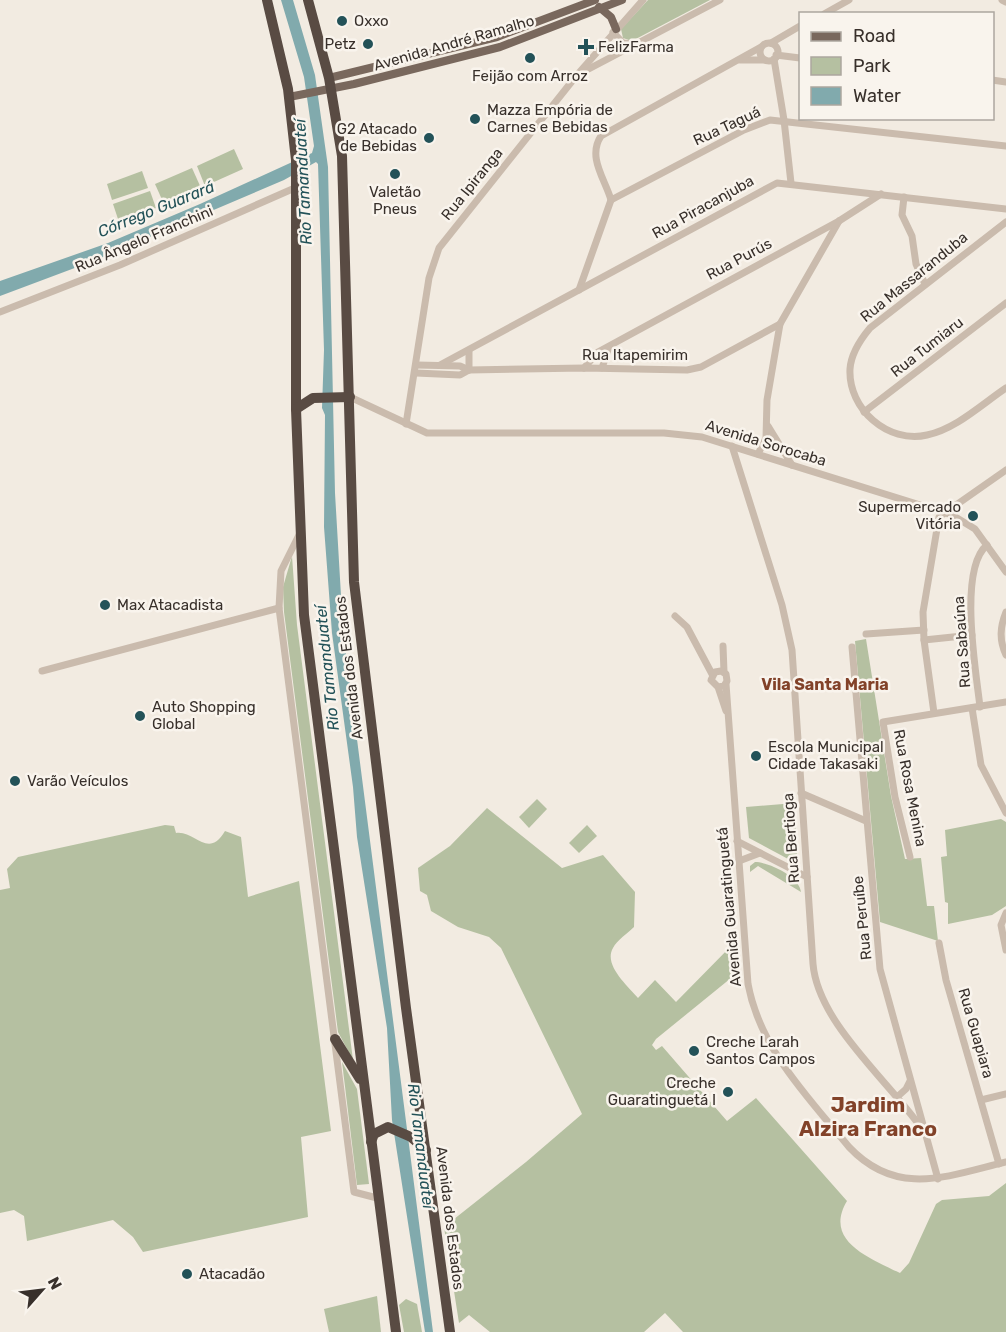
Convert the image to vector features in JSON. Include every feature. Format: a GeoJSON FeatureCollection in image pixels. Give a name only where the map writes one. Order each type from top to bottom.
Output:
{"type":"FeatureCollection","features":[{"type":"Feature","properties":{"kind":"highway"},"geometry":{"type":"LineString","coordinates":[[267,0],[295,96],[296,409],[299,535],[304,615],[362,1083],[396,1332]]}},
{"type":"Feature","properties":{"kind":"highway","name":"Avenida dos Estados"},"geometry":{"type":"LineString","coordinates":[[308,0],[328,86],[345,191],[345,398],[354,582],[450,1332]]}},
{"type":"Feature","properties":{"kind":"highway"},"geometry":{"type":"LineString","coordinates":[[296,409],[313,398],[345,398]]}},
{"type":"Feature","properties":{"kind":"highway"},"geometry":{"type":"LineString","coordinates":[[335,1039],[362,1083]]}},
{"type":"Feature","properties":{"kind":"highway"},"geometry":{"type":"LineString","coordinates":[[371,1142],[374,1134],[388,1127],[415,1140],[426,1151]]}},
{"type":"Feature","properties":{"kind":"main road","name":"Avenida André Ramalho"},"geometry":{"type":"LineString","coordinates":[[295,96],[497,38],[596,0]]}},
{"type":"Feature","properties":{"kind":"main road"},"geometry":{"type":"LineString","coordinates":[[596,0],[600,9],[611,17],[615,31]]}},
{"type":"Feature","properties":{"kind":"main road","name":"Avenida André Ramalho"},"geometry":{"type":"LineString","coordinates":[[328,86],[514,43],[622,0]]}},
{"type":"Feature","properties":{"kind":"street","name":"Rua Ipiranga"},"geometry":{"type":"LineString","coordinates":[[406,424],[434,256],[461,218],[577,75],[643,0]]}},
{"type":"Feature","properties":{"kind":"street"},"geometry":{"type":"LineString","coordinates":[[577,75],[720,0]]}},
{"type":"Feature","properties":{"kind":"street"},"geometry":{"type":"LineString","coordinates":[[1002,0],[1006,3]]}},
{"type":"Feature","properties":{"kind":"street"},"geometry":{"type":"LineString","coordinates":[[827,12],[845,1]]}},
{"type":"Feature","properties":{"kind":"street"},"geometry":{"type":"LineString","coordinates":[[738,60],[765,60],[774,51],[782,37],[799,28]]}},
{"type":"Feature","properties":{"kind":"street"},"geometry":{"type":"LineString","coordinates":[[615,31],[623,43],[634,44]]}},
{"type":"Feature","properties":{"kind":"street"},"geometry":{"type":"LineString","coordinates":[[761,47],[760,53],[765,60]]}},
{"type":"Feature","properties":{"kind":"street"},"geometry":{"type":"LineString","coordinates":[[579,290],[611,200],[596,161],[596,146],[602,136],[761,47],[799,57]]}},
{"type":"Feature","properties":{"kind":"street"},"geometry":{"type":"LineString","coordinates":[[774,51],[791,183]]}},
{"type":"Feature","properties":{"kind":"street","name":"Rua Taguá"},"geometry":{"type":"LineString","coordinates":[[611,200],[758,124],[784,120],[1006,146]]}},
{"type":"Feature","properties":{"kind":"street","name":"Rua Piracanjuba"},"geometry":{"type":"LineString","coordinates":[[440,365],[771,186],[791,183],[1006,209]]}},
{"type":"Feature","properties":{"kind":"street","name":"Rua Ângelo Franchini"},"geometry":{"type":"LineString","coordinates":[[0,312],[133,259],[297,184]]}},
{"type":"Feature","properties":{"kind":"street","name":"Rua Purús"},"geometry":{"type":"LineString","coordinates":[[585,368],[598,352],[838,221],[881,194]]}},
{"type":"Feature","properties":{"kind":"street"},"geometry":{"type":"LineString","coordinates":[[904,197],[902,215],[912,236],[916,264],[925,284]]}},
{"type":"Feature","properties":{"kind":"street"},"geometry":{"type":"LineString","coordinates":[[758,454],[764,445],[780,324],[838,221]]}},
{"type":"Feature","properties":{"kind":"street","name":"Rua Massaranduba"},"geometry":{"type":"LineString","coordinates":[[1006,222],[870,328],[857,347],[850,369],[850,381],[864,412],[877,425],[899,434],[927,435],[946,428],[1006,388]]}},
{"type":"Feature","properties":{"kind":"street","name":"Rua Tumiaru"},"geometry":{"type":"LineString","coordinates":[[864,412],[1006,303]]}},
{"type":"Feature","properties":{"kind":"street","name":"Rua Itapemirim"},"geometry":{"type":"LineString","coordinates":[[417,365],[460,366],[469,370],[694,369],[780,324]]}},
{"type":"Feature","properties":{"kind":"street"},"geometry":{"type":"LineString","coordinates":[[602,368],[609,347]]}},
{"type":"Feature","properties":{"kind":"street"},"geometry":{"type":"LineString","coordinates":[[469,351],[469,370]]}},
{"type":"Feature","properties":{"kind":"street","name":"Rua Itapemirim"},"geometry":{"type":"LineString","coordinates":[[416,373],[460,375],[469,370]]}},
{"type":"Feature","properties":{"kind":"street","name":"Avenida Sorocaba"},"geometry":{"type":"LineString","coordinates":[[345,398],[427,433],[440,435],[664,433],[702,437],[945,512],[970,525],[1006,572]]}},
{"type":"Feature","properties":{"kind":"street"},"geometry":{"type":"LineString","coordinates":[[766,423],[792,465]]}},
{"type":"Feature","properties":{"kind":"street","name":"Rua Bertioga"},"geometry":{"type":"LineString","coordinates":[[732,446],[789,634],[817,985],[837,1024],[922,1129]]}},
{"type":"Feature","properties":{"kind":"street"},"geometry":{"type":"LineString","coordinates":[[1006,470],[939,516],[925,600],[924,630],[934,713],[1006,702]]}},
{"type":"Feature","properties":{"kind":"street"},"geometry":{"type":"LineString","coordinates":[[299,535],[281,571],[279,608],[354,1192],[377,1198]]}},
{"type":"Feature","properties":{"kind":"street","name":"Rua Sabaúna"},"geometry":{"type":"LineString","coordinates":[[980,707],[972,635],[971,601],[980,552],[987,545]]}},
{"type":"Feature","properties":{"kind":"street"},"geometry":{"type":"LineString","coordinates":[[42,670],[279,608]]}},
{"type":"Feature","properties":{"kind":"street"},"geometry":{"type":"LineString","coordinates":[[1006,612],[1001,629],[1002,645],[1006,655]]}},
{"type":"Feature","properties":{"kind":"street"},"geometry":{"type":"LineString","coordinates":[[675,616],[687,627],[712,674],[711,681],[718,687],[726,684],[727,677],[724,672],[723,646]]}},
{"type":"Feature","properties":{"kind":"street"},"geometry":{"type":"LineString","coordinates":[[866,634],[924,630]]}},
{"type":"Feature","properties":{"kind":"street"},"geometry":{"type":"LineString","coordinates":[[924,640],[972,635]]}},
{"type":"Feature","properties":{"kind":"street","name":"Rua Peruíbe"},"geometry":{"type":"LineString","coordinates":[[852,647],[880,969],[922,1129],[938,1179]]}},
{"type":"Feature","properties":{"kind":"street"},"geometry":{"type":"LineString","coordinates":[[712,674],[718,671],[724,672]]}},
{"type":"Feature","properties":{"kind":"street","name":"Avenida Guaratinguetá"},"geometry":{"type":"LineString","coordinates":[[726,684],[750,994],[759,1023],[774,1052],[843,1140],[864,1160],[895,1176],[920,1180],[938,1179],[1002,1163]]}},
{"type":"Feature","properties":{"kind":"street","name":"Avenida Guaratinguetá"},"geometry":{"type":"LineString","coordinates":[[718,687],[728,716]]}},
{"type":"Feature","properties":{"kind":"street","name":"Rua Sabaúna"},"geometry":{"type":"LineString","coordinates":[[972,708],[981,765],[1006,813]]}},
{"type":"Feature","properties":{"kind":"street","name":"Rua Rosa Menina"},"geometry":{"type":"LineString","coordinates":[[910,857],[895,797],[883,725],[886,720],[934,713]]}},
{"type":"Feature","properties":{"kind":"street"},"geometry":{"type":"LineString","coordinates":[[801,793],[866,821]]}},
{"type":"Feature","properties":{"kind":"street"},"geometry":{"type":"LineString","coordinates":[[737,841],[807,877]]}},
{"type":"Feature","properties":{"kind":"street"},"geometry":{"type":"LineString","coordinates":[[739,861],[760,853]]}},
{"type":"Feature","properties":{"kind":"street"},"geometry":{"type":"LineString","coordinates":[[1006,913],[1001,925],[1006,950]]}},
{"type":"Feature","properties":{"kind":"street","name":"Rua Guapiara"},"geometry":{"type":"LineString","coordinates":[[939,943],[946,980],[1002,1163]]}},
{"type":"Feature","properties":{"kind":"street"},"geometry":{"type":"LineString","coordinates":[[897,1097],[909,1086],[910,1080]]}},
{"type":"Feature","properties":{"kind":"street"},"geometry":{"type":"LineString","coordinates":[[981,1100],[1006,1094]]}},
{"type":"Feature","properties":{"kind":"green space"},"geometry":{"type":"Polygon","coordinates":[[[648,0],[710,0],[632,41],[623,38],[621,29],[648,0]]]}},
{"type":"Feature","properties":{"kind":"green space"},"geometry":{"type":"Polygon","coordinates":[[[234,149],[243,169],[205,186],[197,166],[234,149]]]}},
{"type":"Feature","properties":{"kind":"green space"},"geometry":{"type":"Polygon","coordinates":[[[192,168],[201,188],[164,204],[155,184],[192,168]]]}},
{"type":"Feature","properties":{"kind":"green space"},"geometry":{"type":"Polygon","coordinates":[[[142,171],[148,188],[112,200],[107,184],[142,171]]]}},
{"type":"Feature","properties":{"kind":"green space"},"geometry":{"type":"Polygon","coordinates":[[[150,191],[156,208],[119,222],[113,204],[150,191]]]}},
{"type":"Feature","properties":{"kind":"green space"},"geometry":{"type":"Polygon","coordinates":[[[292,556],[297,625],[353,1060],[338,1032],[284,612],[283,587],[292,556]]]}},
{"type":"Feature","properties":{"kind":"green space"},"geometry":{"type":"Polygon","coordinates":[[[866,639],[891,796],[905,859],[921,858],[927,906],[934,906],[938,941],[880,922],[855,641],[866,639]]]}},
{"type":"Feature","properties":{"kind":"green space"},"geometry":{"type":"Polygon","coordinates":[[[537,799],[547,809],[529,828],[519,817],[537,799]]]}},
{"type":"Feature","properties":{"kind":"green space"},"geometry":{"type":"Polygon","coordinates":[[[795,803],[797,857],[790,860],[749,838],[746,807],[795,803]]]}},
{"type":"Feature","properties":{"kind":"green space"},"geometry":{"type":"Polygon","coordinates":[[[487,808],[562,868],[603,855],[635,892],[634,927],[617,942],[613,948],[611,961],[618,975],[638,998],[655,980],[676,1002],[734,943],[736,974],[656,1039],[652,1045],[656,1050],[662,1046],[727,1121],[756,1098],[847,1201],[841,1215],[841,1227],[845,1237],[864,1254],[900,1273],[909,1263],[936,1204],[942,1200],[989,1196],[1006,1183],[1006,1332],[683,1332],[665,1313],[644,1332],[490,1332],[469,1315],[459,1323],[444,1227],[582,1114],[501,948],[489,937],[458,927],[431,911],[427,895],[420,891],[418,868],[450,846],[487,808]]]}},
{"type":"Feature","properties":{"kind":"green space"},"geometry":{"type":"Polygon","coordinates":[[[1001,819],[1006,822],[1006,906],[992,915],[948,924],[948,903],[945,902],[941,857],[947,856],[945,830],[1001,819]]]}},
{"type":"Feature","properties":{"kind":"green space"},"geometry":{"type":"Polygon","coordinates":[[[165,825],[174,826],[176,833],[183,833],[207,844],[219,839],[225,831],[241,837],[248,897],[299,881],[331,1131],[301,1137],[308,1217],[143,1252],[133,1237],[113,1220],[27,1241],[24,1216],[14,1210],[0,1213],[0,890],[10,888],[7,869],[18,857],[165,825]]]}},
{"type":"Feature","properties":{"kind":"green space"},"geometry":{"type":"Polygon","coordinates":[[[587,825],[597,836],[579,853],[569,843],[587,825]]]}},
{"type":"Feature","properties":{"kind":"green space"},"geometry":{"type":"Polygon","coordinates":[[[755,862],[783,871],[795,881],[801,892],[758,866],[750,872],[750,866],[755,862]]]}},
{"type":"Feature","properties":{"kind":"green space"},"geometry":{"type":"Polygon","coordinates":[[[342,1062],[357,1089],[369,1184],[357,1185],[342,1062]]]}},
{"type":"Feature","properties":{"kind":"green space"},"geometry":{"type":"Polygon","coordinates":[[[377,1296],[381,1332],[329,1332],[324,1309],[377,1296]]]}},
{"type":"Feature","properties":{"kind":"green space"},"geometry":{"type":"Polygon","coordinates":[[[406,1299],[417,1304],[422,1332],[404,1332],[399,1305],[406,1299]]]}},
{"type":"Feature","properties":{"kind":"water"},"geometry":{"type":"Polygon","coordinates":[[[281,0],[293,0],[315,75],[328,167],[335,493],[343,630],[433,1332],[425,1332],[392,1120],[387,1028],[357,837],[353,787],[332,633],[324,527],[325,415],[322,408],[324,350],[318,164],[316,162],[284,180],[96,260],[0,296],[0,281],[108,243],[312,153],[314,146],[304,77],[281,0]]]}},
{"type":"Feature","properties":{"kind":"place","name":"Oxxo"},"geometry":{"type":"Point","coordinates":[342,21]}},
{"type":"Feature","properties":{"kind":"place","name":"Petz"},"geometry":{"type":"Point","coordinates":[368,44]}},
{"type":"Feature","properties":{"kind":"place","name":"FelizFarma"},"geometry":{"type":"Point","coordinates":[586,47]}},
{"type":"Feature","properties":{"kind":"place","name":"Feijão com Arroz"},"geometry":{"type":"Point","coordinates":[530,58]}},
{"type":"Feature","properties":{"kind":"place","name":"Mazza Empória de Carnes e Bebidas"},"geometry":{"type":"Point","coordinates":[475,119]}},
{"type":"Feature","properties":{"kind":"place","name":"G2 Atacado de Bebidas"},"geometry":{"type":"Point","coordinates":[429,138]}},
{"type":"Feature","properties":{"kind":"place","name":"Valetão Pneus"},"geometry":{"type":"Point","coordinates":[395,174]}},
{"type":"Feature","properties":{"kind":"place","name":"Supermercado Vitória"},"geometry":{"type":"Point","coordinates":[973,516]}},
{"type":"Feature","properties":{"kind":"place","name":"Max Atacadista"},"geometry":{"type":"Point","coordinates":[105,605]}},
{"type":"Feature","properties":{"kind":"place","name":"Auto Shopping Global"},"geometry":{"type":"Point","coordinates":[140,716]}},
{"type":"Feature","properties":{"kind":"place","name":"Escola Municipal Cidade Takasaki"},"geometry":{"type":"Point","coordinates":[756,756]}},
{"type":"Feature","properties":{"kind":"place","name":"Varão Veículos"},"geometry":{"type":"Point","coordinates":[15,781]}},
{"type":"Feature","properties":{"kind":"place","name":"Creche Larah Santos Campos"},"geometry":{"type":"Point","coordinates":[694,1051]}},
{"type":"Feature","properties":{"kind":"place","name":"Creche Guaratinguetá I"},"geometry":{"type":"Point","coordinates":[728,1092]}},
{"type":"Feature","properties":{"kind":"place","name":"Atacadão"},"geometry":{"type":"Point","coordinates":[187,1274]}},
{"type":"Feature","properties":{"kind":"district","name":"Vila Santa Maria"},"geometry":{"type":"Point","coordinates":[825,684]}},
{"type":"Feature","properties":{"kind":"district","name":"Jardim Alzira Franco"},"geometry":{"type":"Point","coordinates":[868,1116]}},
{"type":"Feature","properties":{"kind":"water label","name":"Rio Tamanduateí"},"geometry":{"type":"Point","coordinates":[303,182]}},
{"type":"Feature","properties":{"kind":"water label","name":"Córrego Guarará"},"geometry":{"type":"Point","coordinates":[156,209]}},
{"type":"Feature","properties":{"kind":"water label","name":"Rio Tamanduateí"},"geometry":{"type":"Point","coordinates":[327,668]}},
{"type":"Feature","properties":{"kind":"water label","name":"Rio Tamanduateí"},"geometry":{"type":"Point","coordinates":[421,1146]}}]}
